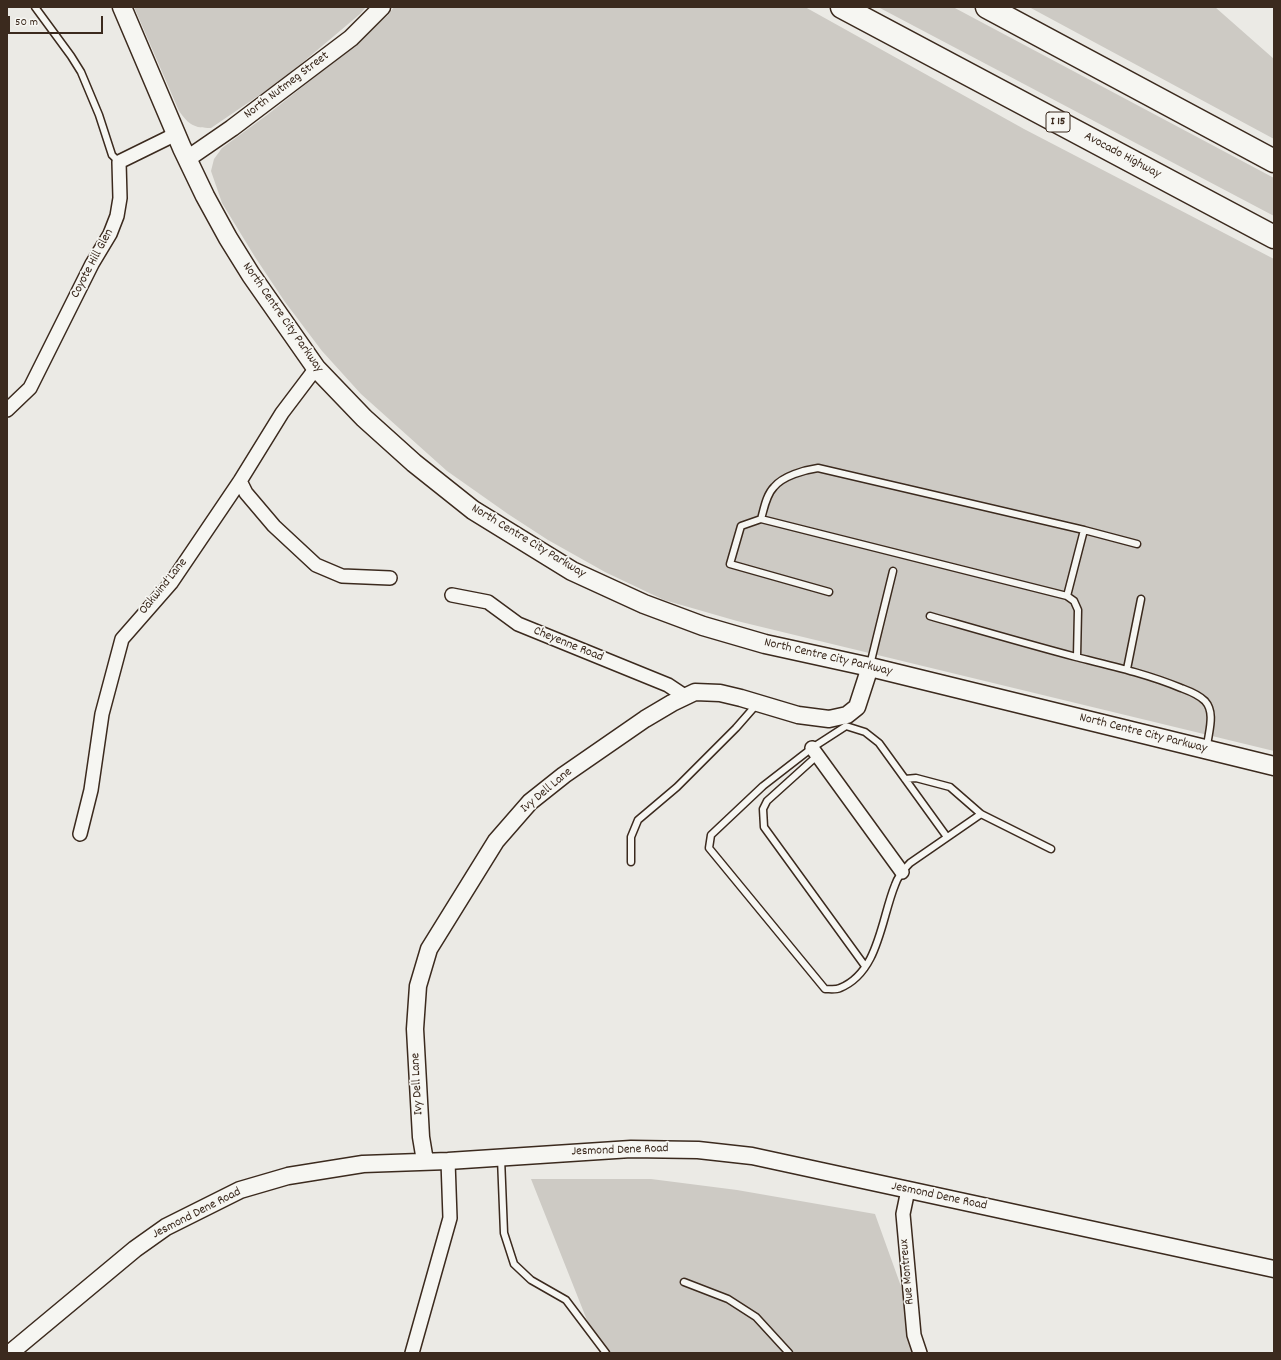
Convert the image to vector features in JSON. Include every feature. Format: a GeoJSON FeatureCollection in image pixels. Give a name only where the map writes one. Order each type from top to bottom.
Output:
{"type":"FeatureCollection","features":[{"type":"Feature","properties":{"kind":"highway","name":"Avocado Highway"},"geometry":{"type":"LineString","coordinates":[[842,7],[1274,238]]}},
{"type":"Feature","properties":{"kind":"highway"},"geometry":{"type":"LineString","coordinates":[[987,7],[1274,161]]}},
{"type":"Feature","properties":{"kind":"main road","name":"North Centre City Parkway"},"geometry":{"type":"LineString","coordinates":[[122,7],[187,159],[228,238],[251,276],[316,368],[364,418],[414,463],[473,510],[572,571],[644,604],[703,626],[765,644],[870,667],[1274,766]]}},
{"type":"Feature","properties":{"kind":"street","name":"North Nutmeg Street"},"geometry":{"type":"LineString","coordinates":[[187,159],[232,128],[351,38],[382,7]]}},
{"type":"Feature","properties":{"kind":"street"},"geometry":{"type":"LineString","coordinates":[[119,162],[176,134]]}},
{"type":"Feature","properties":{"kind":"street","name":"Coyote Hill Glen"},"geometry":{"type":"LineString","coordinates":[[7,410],[30,388],[92,264],[110,234],[117,216],[120,198],[119,162]]}},
{"type":"Feature","properties":{"kind":"street","name":"Oakwind Lane"},"geometry":{"type":"LineString","coordinates":[[80,834],[91,790],[102,714],[122,639],[171,583],[240,482],[282,413],[316,368]]}},
{"type":"Feature","properties":{"kind":"street"},"geometry":{"type":"LineString","coordinates":[[240,482],[246,493],[274,526],[316,565],[342,576],[390,578]]}},
{"type":"Feature","properties":{"kind":"street","name":"Cheyenne Road"},"geometry":{"type":"LineString","coordinates":[[452,595],[488,602],[518,624],[668,685],[686,696]]}},
{"type":"Feature","properties":{"kind":"street"},"geometry":{"type":"LineString","coordinates":[[847,721],[857,707],[870,667]]}},
{"type":"Feature","properties":{"kind":"street","name":"Ivy Dell Lane"},"geometry":{"type":"LineString","coordinates":[[425,1161],[421,1137],[415,1029],[418,986],[429,949],[496,841],[530,802],[645,719],[672,703],[695,692],[720,694],[798,715],[847,721]]}},
{"type":"Feature","properties":{"kind":"street"},"geometry":{"type":"LineString","coordinates":[[815,752],[902,872]]}},
{"type":"Feature","properties":{"kind":"street","name":"Jesmond Dene Road"},"geometry":{"type":"LineString","coordinates":[[10,1353],[141,1244],[166,1227],[240,1190],[288,1176],[363,1164],[448,1161],[631,1149],[698,1150],[752,1156],[1274,1269]]}},
{"type":"Feature","properties":{"kind":"street"},"geometry":{"type":"LineString","coordinates":[[412,1353],[450,1218],[448,1161]]}},
{"type":"Feature","properties":{"kind":"street","name":"Rue Montreux"},"geometry":{"type":"LineString","coordinates":[[908,1190],[903,1214],[914,1335],[920,1353]]}},
{"type":"Feature","properties":{"kind":"lane"},"geometry":{"type":"LineString","coordinates":[[35,7],[81,72],[99,115],[112,155],[119,162]]}},
{"type":"Feature","properties":{"kind":"lane"},"geometry":{"type":"LineString","coordinates":[[761,519],[768,495],[774,487],[780,482],[803,470],[818,468],[1084,530],[1137,544]]}},
{"type":"Feature","properties":{"kind":"lane"},"geometry":{"type":"LineString","coordinates":[[829,592],[730,564],[741,526],[761,519],[1067,596],[1074,601],[1078,610],[1077,657]]}},
{"type":"Feature","properties":{"kind":"lane"},"geometry":{"type":"LineString","coordinates":[[1067,596],[1084,530]]}},
{"type":"Feature","properties":{"kind":"lane"},"geometry":{"type":"LineString","coordinates":[[870,667],[893,571]]}},
{"type":"Feature","properties":{"kind":"lane"},"geometry":{"type":"LineString","coordinates":[[1127,669],[1141,600]]}},
{"type":"Feature","properties":{"kind":"lane"},"geometry":{"type":"LineString","coordinates":[[930,616],[1077,657],[1127,669],[1170,683],[1196,694],[1204,700],[1210,708],[1211,716],[1206,749]]}},
{"type":"Feature","properties":{"kind":"lane"},"geometry":{"type":"LineString","coordinates":[[631,862],[631,837],[638,820],[677,787],[736,728],[757,703]]}},
{"type":"Feature","properties":{"kind":"lane"},"geometry":{"type":"LineString","coordinates":[[865,966],[764,827],[763,809],[767,801],[847,721],[879,743],[947,837]]}},
{"type":"Feature","properties":{"kind":"lane"},"geometry":{"type":"LineString","coordinates":[[815,752],[763,786],[711,835],[708,848],[825,990],[840,989],[855,978],[865,966],[874,951],[895,885],[902,872],[910,863],[981,814]]}},
{"type":"Feature","properties":{"kind":"lane"},"geometry":{"type":"LineString","coordinates":[[905,780],[916,778],[950,787],[981,814],[1051,849]]}},
{"type":"Feature","properties":{"kind":"lane"},"geometry":{"type":"LineString","coordinates":[[501,1157],[504,1233],[514,1264],[531,1280],[566,1300],[606,1353]]}},
{"type":"Feature","properties":{"kind":"lane"},"geometry":{"type":"LineString","coordinates":[[684,1282],[728,1299],[756,1317],[790,1353]]}},
{"type":"Feature","properties":{"kind":"shaded area"},"geometry":{"type":"Polygon","coordinates":[[[134,7],[366,7],[360,14],[283,79],[211,128],[192,125],[179,111],[134,7]]]}},
{"type":"Feature","properties":{"kind":"shaded area"},"geometry":{"type":"Polygon","coordinates":[[[394,7],[805,7],[1024,129],[1274,259],[1274,751],[737,621],[664,600],[605,572],[548,540],[447,471],[361,394],[322,351],[285,302],[255,257],[222,203],[211,171],[214,159],[222,148],[267,115],[354,46],[388,15],[394,7]]]}},
{"type":"Feature","properties":{"kind":"shaded area"},"geometry":{"type":"Polygon","coordinates":[[[878,7],[953,7],[1274,178],[1274,216],[878,7]]]}},
{"type":"Feature","properties":{"kind":"shaded area"},"geometry":{"type":"Polygon","coordinates":[[[1029,7],[1215,7],[1274,59],[1274,139],[1029,7]]]}},
{"type":"Feature","properties":{"kind":"shaded area"},"geometry":{"type":"Polygon","coordinates":[[[531,1179],[651,1179],[737,1190],[875,1214],[925,1353],[600,1353],[531,1179]]]}}]}
